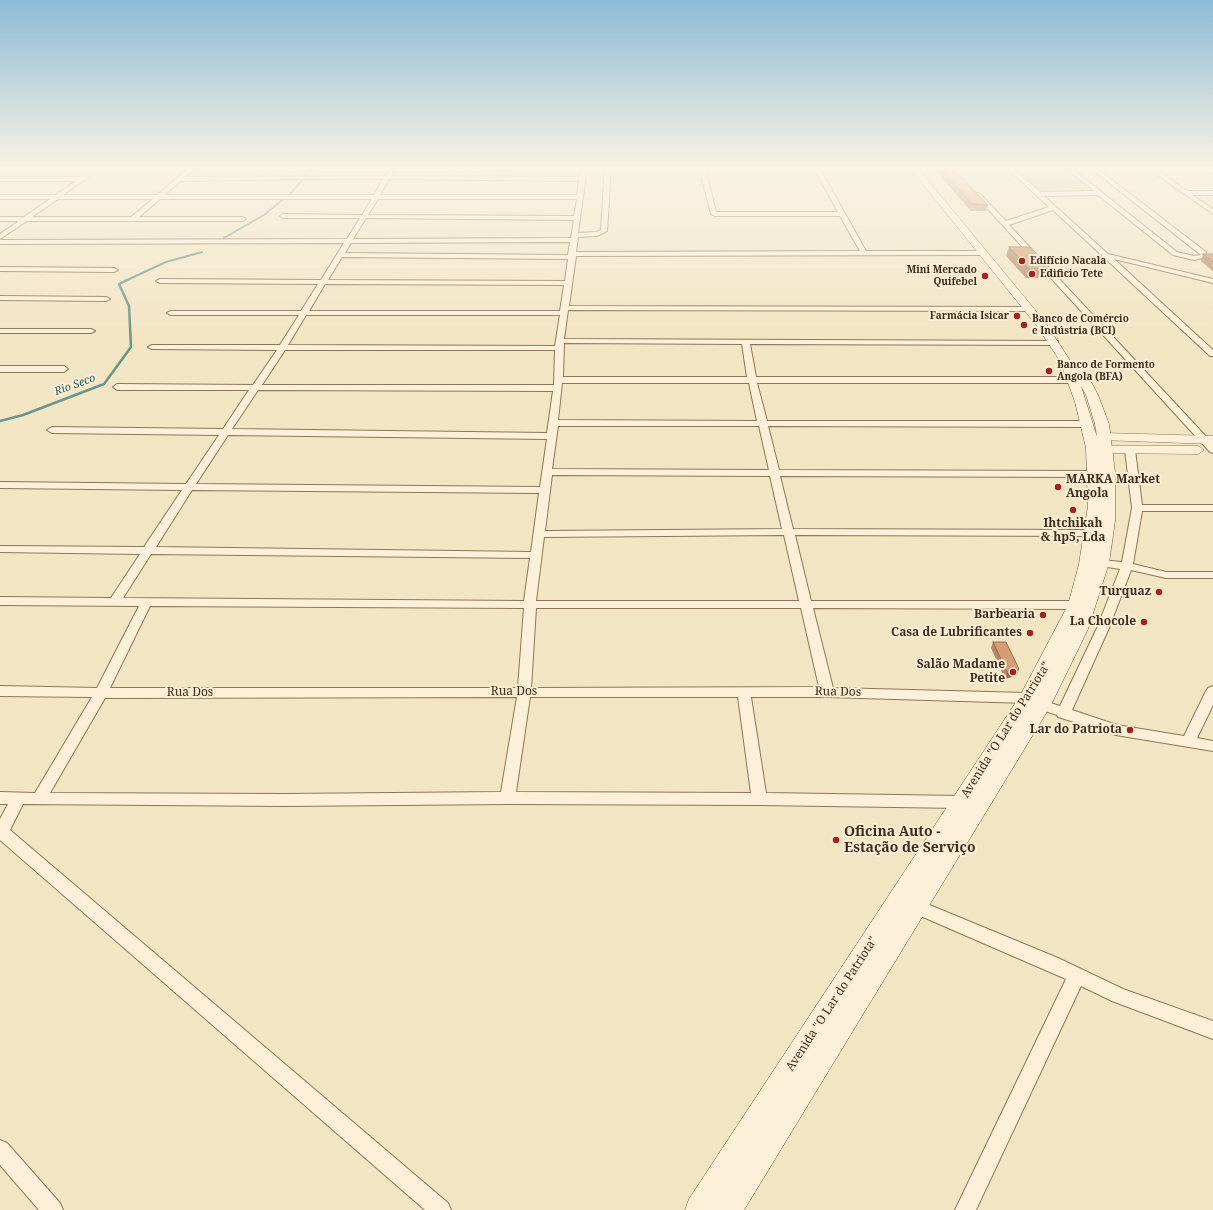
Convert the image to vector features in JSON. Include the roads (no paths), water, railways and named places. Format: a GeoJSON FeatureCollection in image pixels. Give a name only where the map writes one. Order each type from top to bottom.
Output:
{"type":"FeatureCollection","features":[{"type":"Feature","properties":{"kind":"main road","name":"Avenida \"O Lar do Patriota\""},"geometry":{"type":"LineString","coordinates":[[700,1210],[962,802],[1044,706],[1077,605],[1087,564],[1095,506],[1092,448],[1087,424],[1066,361],[1055,343],[1029,308],[959,223]]}},
{"type":"Feature","properties":{"kind":"main road","name":"Avenida \"O Lar do Patriota\""},"geometry":{"type":"LineString","coordinates":[[727,1210],[915,906],[1044,706],[1079,629],[1101,563],[1107,521],[1108,472],[1105,444],[1089,389],[1070,352],[1056,330],[966,223]]}},
{"type":"Feature","properties":{"kind":"street"},"geometry":{"type":"LineString","coordinates":[[0,237],[19,223]]}},
{"type":"Feature","properties":{"kind":"street"},"geometry":{"type":"LineString","coordinates":[[115,602],[188,488],[282,348],[359,223]]}},
{"type":"Feature","properties":{"kind":"street"},"geometry":{"type":"LineString","coordinates":[[508,798],[524,692],[530,604],[559,384],[560,345],[566,310],[568,283],[576,223]]}},
{"type":"Feature","properties":{"kind":"street"},"geometry":{"type":"LineString","coordinates":[[0,242],[575,238],[597,234],[604,231],[604,223]]}},
{"type":"Feature","properties":{"kind":"street"},"geometry":{"type":"LineString","coordinates":[[847,223],[864,253]]}},
{"type":"Feature","properties":{"kind":"street"},"geometry":{"type":"LineString","coordinates":[[1069,223],[1213,354]]}},
{"type":"Feature","properties":{"kind":"street"},"geometry":{"type":"LineString","coordinates":[[1138,223],[1175,254],[1189,258],[1205,256],[1204,253],[1166,223]]}},
{"type":"Feature","properties":{"kind":"street"},"geometry":{"type":"LineString","coordinates":[[1004,224],[1208,440],[1213,450],[1130,450],[1105,444]]}},
{"type":"Feature","properties":{"kind":"street"},"geometry":{"type":"LineString","coordinates":[[1144,228],[1172,228]]}},
{"type":"Feature","properties":{"kind":"street"},"geometry":{"type":"LineString","coordinates":[[340,255],[983,253]]}},
{"type":"Feature","properties":{"kind":"street"},"geometry":{"type":"LineString","coordinates":[[1106,256],[1213,281]]}},
{"type":"Feature","properties":{"kind":"street"},"geometry":{"type":"LineString","coordinates":[[0,269],[114,270]]}},
{"type":"Feature","properties":{"kind":"street"},"geometry":{"type":"LineString","coordinates":[[160,281],[568,283]]}},
{"type":"Feature","properties":{"kind":"street"},"geometry":{"type":"LineString","coordinates":[[0,298],[106,299]]}},
{"type":"Feature","properties":{"kind":"street"},"geometry":{"type":"LineString","coordinates":[[171,313],[1029,308]]}},
{"type":"Feature","properties":{"kind":"street"},"geometry":{"type":"LineString","coordinates":[[0,331],[91,331]]}},
{"type":"Feature","properties":{"kind":"street"},"geometry":{"type":"LineString","coordinates":[[746,343],[762,423],[776,474],[827,692]]}},
{"type":"Feature","properties":{"kind":"street"},"geometry":{"type":"LineString","coordinates":[[152,347],[282,348],[746,343],[1055,343]]}},
{"type":"Feature","properties":{"kind":"street"},"geometry":{"type":"LineString","coordinates":[[0,369],[64,369]]}},
{"type":"Feature","properties":{"kind":"street"},"geometry":{"type":"LineString","coordinates":[[117,387],[254,388],[559,384],[752,379],[1073,380]]}},
{"type":"Feature","properties":{"kind":"street"},"geometry":{"type":"LineString","coordinates":[[553,423],[1087,424]]}},
{"type":"Feature","properties":{"kind":"street"},"geometry":{"type":"LineString","coordinates":[[52,430],[551,436]]}},
{"type":"Feature","properties":{"kind":"street"},"geometry":{"type":"LineString","coordinates":[[1105,444],[1208,440]]}},
{"type":"Feature","properties":{"kind":"street"},"geometry":{"type":"LineString","coordinates":[[1044,706],[1103,628],[1127,566],[1137,508],[1130,450]]}},
{"type":"Feature","properties":{"kind":"street"},"geometry":{"type":"LineString","coordinates":[[547,472],[1094,474]]}},
{"type":"Feature","properties":{"kind":"street"},"geometry":{"type":"LineString","coordinates":[[0,485],[188,488],[544,490]]}},
{"type":"Feature","properties":{"kind":"street"},"geometry":{"type":"LineString","coordinates":[[1137,508],[1213,508]]}},
{"type":"Feature","properties":{"kind":"street"},"geometry":{"type":"LineString","coordinates":[[540,534],[789,532],[1092,533]]}},
{"type":"Feature","properties":{"kind":"street"},"geometry":{"type":"LineString","coordinates":[[0,549],[536,556]]}},
{"type":"Feature","properties":{"kind":"street"},"geometry":{"type":"LineString","coordinates":[[1101,563],[1127,566],[1166,575],[1213,575]]}},
{"type":"Feature","properties":{"kind":"street"},"geometry":{"type":"LineString","coordinates":[[0,601],[146,603],[1077,605]]}},
{"type":"Feature","properties":{"kind":"street"},"geometry":{"type":"LineString","coordinates":[[40,797],[101,693],[146,603]]}},
{"type":"Feature","properties":{"kind":"street","name":"Rua Dos"},"geometry":{"type":"LineString","coordinates":[[0,691],[101,693],[827,692],[1044,706],[1116,730],[1213,746]]}},
{"type":"Feature","properties":{"kind":"street"},"geometry":{"type":"LineString","coordinates":[[1188,742],[1213,691]]}},
{"type":"Feature","properties":{"kind":"street"},"geometry":{"type":"LineString","coordinates":[[744,692],[759,799]]}},
{"type":"Feature","properties":{"kind":"street"},"geometry":{"type":"LineString","coordinates":[[0,798],[40,797],[285,800],[508,798],[759,799],[962,802]]}},
{"type":"Feature","properties":{"kind":"street"},"geometry":{"type":"LineString","coordinates":[[19,798],[1,832],[441,1210]]}},
{"type":"Feature","properties":{"kind":"street"},"geometry":{"type":"LineString","coordinates":[[915,906],[1077,975],[1118,995],[1213,1030]]}},
{"type":"Feature","properties":{"kind":"street"},"geometry":{"type":"LineString","coordinates":[[965,1210],[1077,975]]}},
{"type":"Feature","properties":{"kind":"street"},"geometry":{"type":"LineString","coordinates":[[0,1150],[53,1210]]}},
{"type":"Feature","properties":{"kind":"waterway","name":"Rio Seco"},"geometry":{"type":"LineString","coordinates":[[224,238],[249,223]]}},
{"type":"Feature","properties":{"kind":"waterway","name":"Rio Seco"},"geometry":{"type":"LineString","coordinates":[[125,281],[166,262],[202,252]]}},
{"type":"Feature","properties":{"kind":"waterway","name":"Rio Seco"},"geometry":{"type":"LineString","coordinates":[[0,421],[23,415],[104,384],[131,347],[129,306],[119,284],[125,281]]}},
{"type":"Feature","properties":{"kind":"place","name":"Edifício Nacala"},"geometry":{"type":"Point","coordinates":[1022,261]}},
{"type":"Feature","properties":{"kind":"place","name":"Edificio Tete"},"geometry":{"type":"Point","coordinates":[1032,274]}},
{"type":"Feature","properties":{"kind":"place","name":"Mini Mercado Quifebel"},"geometry":{"type":"Point","coordinates":[985,276]}},
{"type":"Feature","properties":{"kind":"place","name":"Farmácia Isicar"},"geometry":{"type":"Point","coordinates":[1017,316]}},
{"type":"Feature","properties":{"kind":"place","name":"Banco de Comércio e Indústria (BCI)"},"geometry":{"type":"Point","coordinates":[1024,325]}},
{"type":"Feature","properties":{"kind":"place","name":"Banco de Formento Angola (BFA)"},"geometry":{"type":"Point","coordinates":[1049,371]}},
{"type":"Feature","properties":{"kind":"place","name":"MARKA Market Angola"},"geometry":{"type":"Point","coordinates":[1058,487]}},
{"type":"Feature","properties":{"kind":"place","name":"Ihtchikah & hp5, Lda"},"geometry":{"type":"Point","coordinates":[1073,510]}},
{"type":"Feature","properties":{"kind":"place","name":"Turquaz"},"geometry":{"type":"Point","coordinates":[1159,592]}},
{"type":"Feature","properties":{"kind":"place","name":"Barbearia"},"geometry":{"type":"Point","coordinates":[1043,615]}},
{"type":"Feature","properties":{"kind":"place","name":"La Chocole"},"geometry":{"type":"Point","coordinates":[1144,622]}},
{"type":"Feature","properties":{"kind":"place","name":"Casa de Lubrificantes"},"geometry":{"type":"Point","coordinates":[1030,633]}},
{"type":"Feature","properties":{"kind":"place","name":"Salão Madame Petite"},"geometry":{"type":"Point","coordinates":[1013,672]}},
{"type":"Feature","properties":{"kind":"place","name":"Lar do Patriota"},"geometry":{"type":"Point","coordinates":[1130,730]}},
{"type":"Feature","properties":{"kind":"place","name":"Oficina Auto - Estação de Serviço"},"geometry":{"type":"Point","coordinates":[836,840]}}]}
